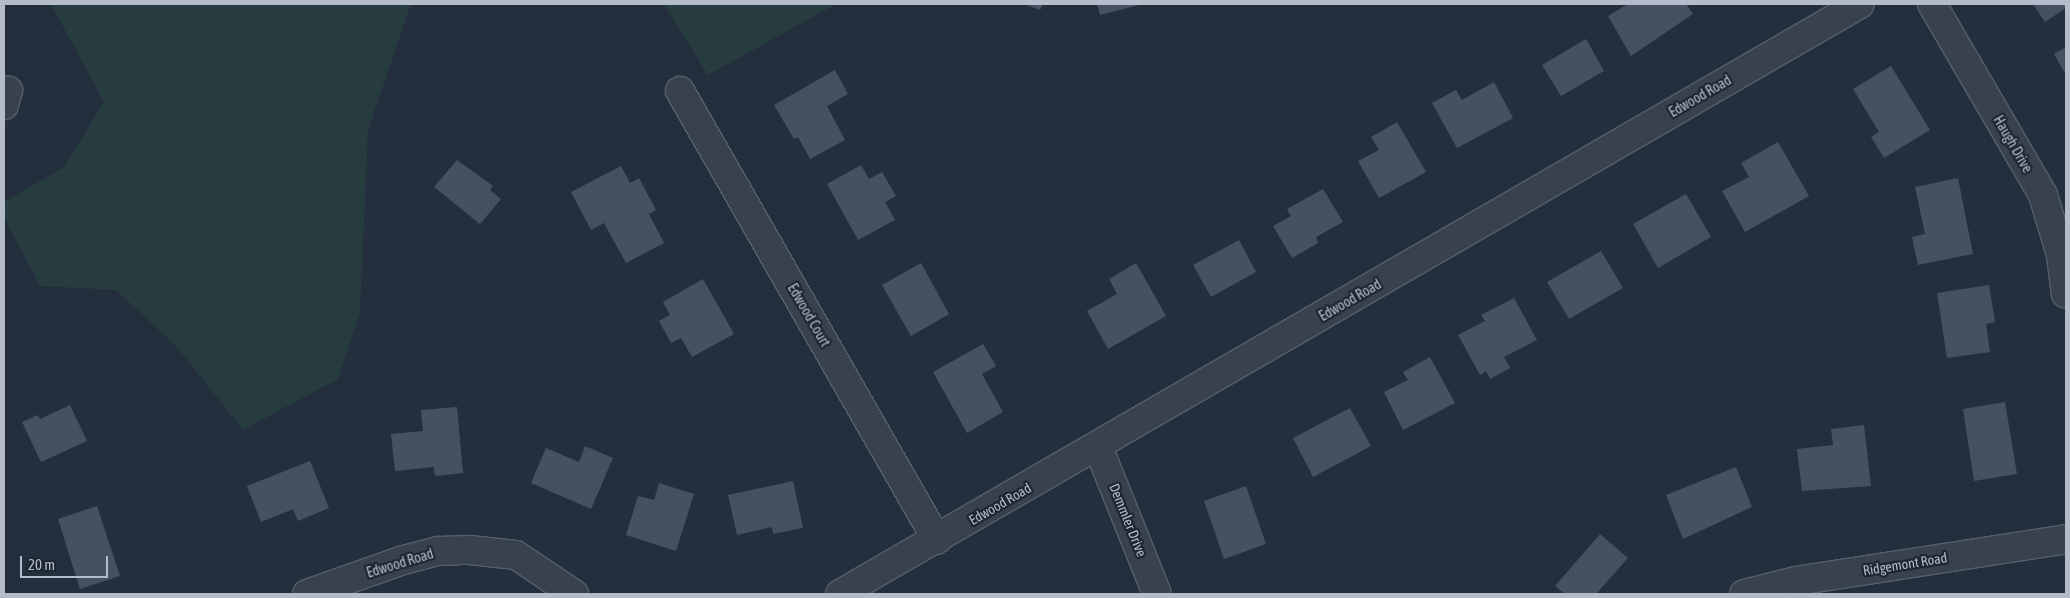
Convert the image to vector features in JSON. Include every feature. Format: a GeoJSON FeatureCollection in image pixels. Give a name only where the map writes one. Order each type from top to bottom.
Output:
{"type":"FeatureCollection","features":[{"type":"Feature","properties":{"kind":"street","name":"Edwood Road"},"geometry":{"type":"LineString","coordinates":[[840,594],[938,540],[1860,4]]}},
{"type":"Feature","properties":{"kind":"street","name":"Haugh Drive"},"geometry":{"type":"LineString","coordinates":[[1932,4],[2043,195],[2061,255],[2066,294]]}},
{"type":"Feature","properties":{"kind":"street","name":"Edwood Court"},"geometry":{"type":"LineString","coordinates":[[680,91],[938,540]]}},
{"type":"Feature","properties":{"kind":"street","name":"Demmler Drive"},"geometry":{"type":"LineString","coordinates":[[1098,447],[1157,594]]}},
{"type":"Feature","properties":{"kind":"street","name":"Ridgemont Road"},"geometry":{"type":"LineString","coordinates":[[1744,594],[1796,581],[2066,539]]}},
{"type":"Feature","properties":{"kind":"street","name":"Edwood Road"},"geometry":{"type":"LineString","coordinates":[[307,594],[400,561],[438,551],[470,550],[516,555],[574,594]]}},
{"type":"Feature","properties":{"kind":"green space"},"geometry":{"type":"Polygon","coordinates":[[[51,4],[411,4],[368,130],[360,313],[338,379],[243,430],[176,346],[116,290],[40,286],[4,217],[4,202],[64,167],[104,102],[51,4]]]}},
{"type":"Feature","properties":{"kind":"green space"},"geometry":{"type":"Polygon","coordinates":[[[664,4],[836,4],[708,75],[664,4]]]}},
{"type":"Feature","properties":{"kind":"building"},"geometry":{"type":"Polygon","coordinates":[[[1024,4],[1043,4],[1040,10],[1024,4]]]}},
{"type":"Feature","properties":{"kind":"building"},"geometry":{"type":"Polygon","coordinates":[[[1097,4],[1143,4],[1100,15],[1097,4]]]}},
{"type":"Feature","properties":{"kind":"building"},"geometry":{"type":"Polygon","coordinates":[[[1628,4],[1686,4],[1693,14],[1631,56],[1608,16],[1628,4]]]}},
{"type":"Feature","properties":{"kind":"building"},"geometry":{"type":"Polygon","coordinates":[[[2033,4],[2066,4],[2066,8],[2045,22],[2033,4]]]}},
{"type":"Feature","properties":{"kind":"building"},"geometry":{"type":"Polygon","coordinates":[[[1586,39],[1604,71],[1561,96],[1542,65],[1586,39]]]}},
{"type":"Feature","properties":{"kind":"building"},"geometry":{"type":"Polygon","coordinates":[[[2066,47],[2066,75],[2054,54],[2066,47]]]}},
{"type":"Feature","properties":{"kind":"building"},"geometry":{"type":"Polygon","coordinates":[[[1891,66],[1930,130],[1884,158],[1871,137],[1879,132],[1853,89],[1891,66]]]}},
{"type":"Feature","properties":{"kind":"building"},"geometry":{"type":"Polygon","coordinates":[[[835,70],[848,94],[827,106],[845,140],[810,159],[798,137],[794,139],[774,105],[835,70]]]}},
{"type":"Feature","properties":{"kind":"building"},"geometry":{"type":"Polygon","coordinates":[[[1494,82],[1513,118],[1457,148],[1432,103],[1456,90],[1462,100],[1494,82]]]}},
{"type":"Feature","properties":{"kind":"building"},"geometry":{"type":"Polygon","coordinates":[[[1397,122],[1426,172],[1379,198],[1358,161],[1379,150],[1371,137],[1397,122]]]}},
{"type":"Feature","properties":{"kind":"building"},"geometry":{"type":"Polygon","coordinates":[[[1778,142],[1809,196],[1745,232],[1722,191],[1749,177],[1741,163],[1778,142]]]}},
{"type":"Feature","properties":{"kind":"building"},"geometry":{"type":"Polygon","coordinates":[[[457,160],[493,186],[490,190],[501,199],[480,224],[434,187],[457,160]]]}},
{"type":"Feature","properties":{"kind":"building"},"geometry":{"type":"Polygon","coordinates":[[[861,165],[869,179],[882,172],[896,196],[885,202],[895,220],[858,240],[827,184],[861,165]]]}},
{"type":"Feature","properties":{"kind":"building"},"geometry":{"type":"Polygon","coordinates":[[[621,166],[630,183],[639,178],[656,210],[649,214],[664,243],[626,263],[604,223],[591,230],[571,192],[621,166]]]}},
{"type":"Feature","properties":{"kind":"building"},"geometry":{"type":"Polygon","coordinates":[[[1958,178],[1973,254],[1918,265],[1912,237],[1925,234],[1915,187],[1958,178]]]}},
{"type":"Feature","properties":{"kind":"building"},"geometry":{"type":"Polygon","coordinates":[[[1323,189],[1343,222],[1316,237],[1318,243],[1292,258],[1273,226],[1291,216],[1287,209],[1323,189]]]}},
{"type":"Feature","properties":{"kind":"building"},"geometry":{"type":"Polygon","coordinates":[[[1686,194],[1711,237],[1658,268],[1633,224],[1686,194]]]}},
{"type":"Feature","properties":{"kind":"building"},"geometry":{"type":"Polygon","coordinates":[[[1239,240],[1256,272],[1211,297],[1193,265],[1239,240]]]}},
{"type":"Feature","properties":{"kind":"building"},"geometry":{"type":"Polygon","coordinates":[[[1601,251],[1623,288],[1569,319],[1547,282],[1601,251]]]}},
{"type":"Feature","properties":{"kind":"building"},"geometry":{"type":"Polygon","coordinates":[[[921,263],[949,314],[911,336],[882,285],[921,263]]]}},
{"type":"Feature","properties":{"kind":"building"},"geometry":{"type":"Polygon","coordinates":[[[1136,263],[1166,316],[1108,349],[1087,311],[1117,294],[1109,279],[1136,263]]]}},
{"type":"Feature","properties":{"kind":"building"},"geometry":{"type":"Polygon","coordinates":[[[703,279],[734,334],[692,357],[681,338],[671,343],[659,321],[670,315],[663,302],[703,279]]]}},
{"type":"Feature","properties":{"kind":"building"},"geometry":{"type":"Polygon","coordinates":[[[1989,285],[1995,322],[1986,324],[1990,352],[1947,358],[1937,293],[1989,285]]]}},
{"type":"Feature","properties":{"kind":"building"},"geometry":{"type":"Polygon","coordinates":[[[1514,298],[1537,340],[1504,357],[1510,368],[1490,379],[1486,371],[1480,375],[1458,335],[1485,321],[1481,315],[1514,298]]]}},
{"type":"Feature","properties":{"kind":"building"},"geometry":{"type":"Polygon","coordinates":[[[983,344],[996,366],[982,374],[1003,412],[967,433],[933,372],[983,344]]]}},
{"type":"Feature","properties":{"kind":"building"},"geometry":{"type":"Polygon","coordinates":[[[1430,357],[1455,403],[1403,430],[1384,392],[1408,380],[1403,372],[1430,357]]]}},
{"type":"Feature","properties":{"kind":"building"},"geometry":{"type":"Polygon","coordinates":[[[2005,402],[2017,474],[1974,481],[1963,409],[2005,402]]]}},
{"type":"Feature","properties":{"kind":"building"},"geometry":{"type":"Polygon","coordinates":[[[70,405],[87,441],[41,462],[22,422],[38,415],[40,419],[70,405]]]}},
{"type":"Feature","properties":{"kind":"building"},"geometry":{"type":"Polygon","coordinates":[[[457,407],[463,473],[435,476],[434,467],[395,471],[391,434],[423,431],[421,410],[457,407]]]}},
{"type":"Feature","properties":{"kind":"building"},"geometry":{"type":"Polygon","coordinates":[[[1350,408],[1371,446],[1313,477],[1293,438],[1350,408]]]}},
{"type":"Feature","properties":{"kind":"building"},"geometry":{"type":"Polygon","coordinates":[[[1864,425],[1871,486],[1802,491],[1797,449],[1833,445],[1831,429],[1864,425]]]}},
{"type":"Feature","properties":{"kind":"building"},"geometry":{"type":"Polygon","coordinates":[[[585,446],[613,458],[591,509],[531,483],[546,448],[579,462],[585,446]]]}},
{"type":"Feature","properties":{"kind":"building"},"geometry":{"type":"Polygon","coordinates":[[[310,461],[329,508],[298,521],[293,509],[261,522],[247,486],[310,461]]]}},
{"type":"Feature","properties":{"kind":"building"},"geometry":{"type":"Polygon","coordinates":[[[1736,467],[1752,507],[1683,539],[1666,495],[1736,467]]]}},
{"type":"Feature","properties":{"kind":"building"},"geometry":{"type":"Polygon","coordinates":[[[793,481],[803,528],[773,534],[772,527],[737,535],[728,495],[793,481]]]}},
{"type":"Feature","properties":{"kind":"building"},"geometry":{"type":"Polygon","coordinates":[[[659,483],[694,494],[676,551],[626,535],[638,496],[654,500],[659,483]]]}},
{"type":"Feature","properties":{"kind":"building"},"geometry":{"type":"Polygon","coordinates":[[[1246,486],[1266,544],[1224,559],[1204,501],[1246,486]]]}},
{"type":"Feature","properties":{"kind":"building"},"geometry":{"type":"Polygon","coordinates":[[[97,506],[120,576],[80,589],[58,519],[97,506]]]}},
{"type":"Feature","properties":{"kind":"building"},"geometry":{"type":"Polygon","coordinates":[[[1600,534],[1628,558],[1596,594],[1565,594],[1555,586],[1600,534]]]}}]}
